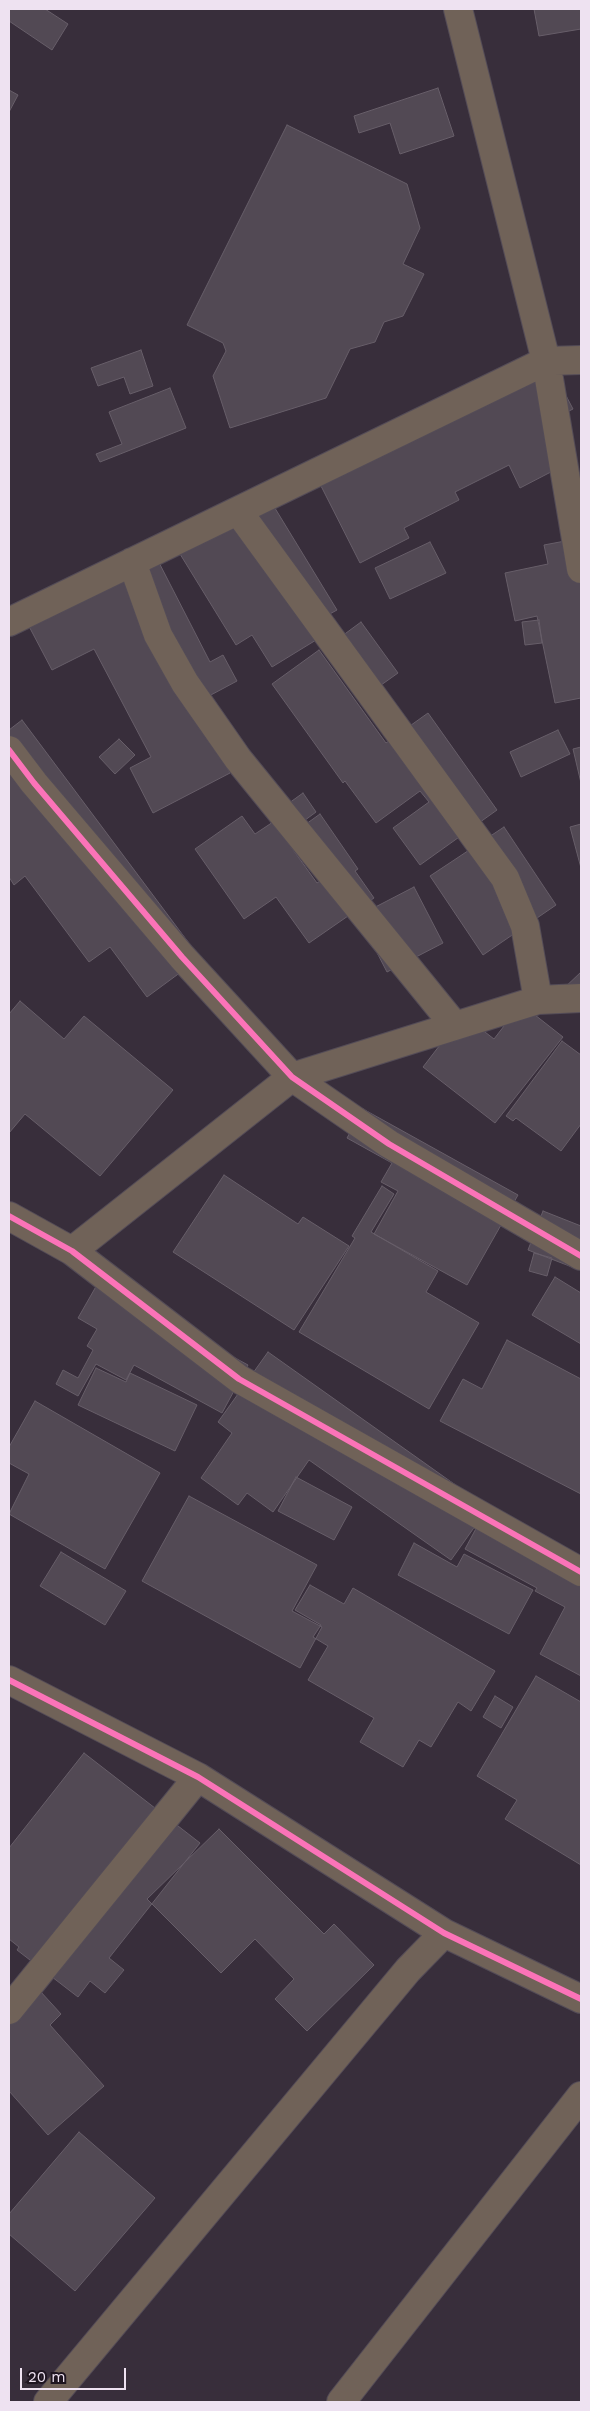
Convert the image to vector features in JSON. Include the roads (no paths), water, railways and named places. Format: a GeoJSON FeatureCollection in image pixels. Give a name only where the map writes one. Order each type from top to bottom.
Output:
{"type":"FeatureCollection","features":[{"type":"Feature","properties":{"kind":"street"},"geometry":{"type":"LineString","coordinates":[[458,9],[546,361],[577,515],[581,569]]}},
{"type":"Feature","properties":{"kind":"street"},"geometry":{"type":"LineString","coordinates":[[9,622],[546,361],[581,360]]}},
{"type":"Feature","properties":{"kind":"street"},"geometry":{"type":"LineString","coordinates":[[238,511],[505,878],[525,926],[538,1000]]}},
{"type":"Feature","properties":{"kind":"street"},"geometry":{"type":"LineString","coordinates":[[132,562],[158,635],[185,683],[233,752],[455,1026]]}},
{"type":"Feature","properties":{"kind":"street"},"geometry":{"type":"LineString","coordinates":[[9,750],[34,783],[170,942],[292,1078],[389,1144],[581,1256]]}},
{"type":"Feature","properties":{"kind":"street"},"geometry":{"type":"LineString","coordinates":[[72,1251],[292,1078],[538,1000],[581,998]]}},
{"type":"Feature","properties":{"kind":"street"},"geometry":{"type":"LineString","coordinates":[[9,1216],[72,1251],[238,1380],[581,1572]]}},
{"type":"Feature","properties":{"kind":"street"},"geometry":{"type":"LineString","coordinates":[[9,1680],[198,1777],[444,1933],[581,1999]]}},
{"type":"Feature","properties":{"kind":"street"},"geometry":{"type":"LineString","coordinates":[[9,2010],[198,1777]]}},
{"type":"Feature","properties":{"kind":"street"},"geometry":{"type":"LineString","coordinates":[[48,2402],[408,1970],[444,1933]]}},
{"type":"Feature","properties":{"kind":"street"},"geometry":{"type":"LineString","coordinates":[[341,2402],[581,2096]]}}]}
